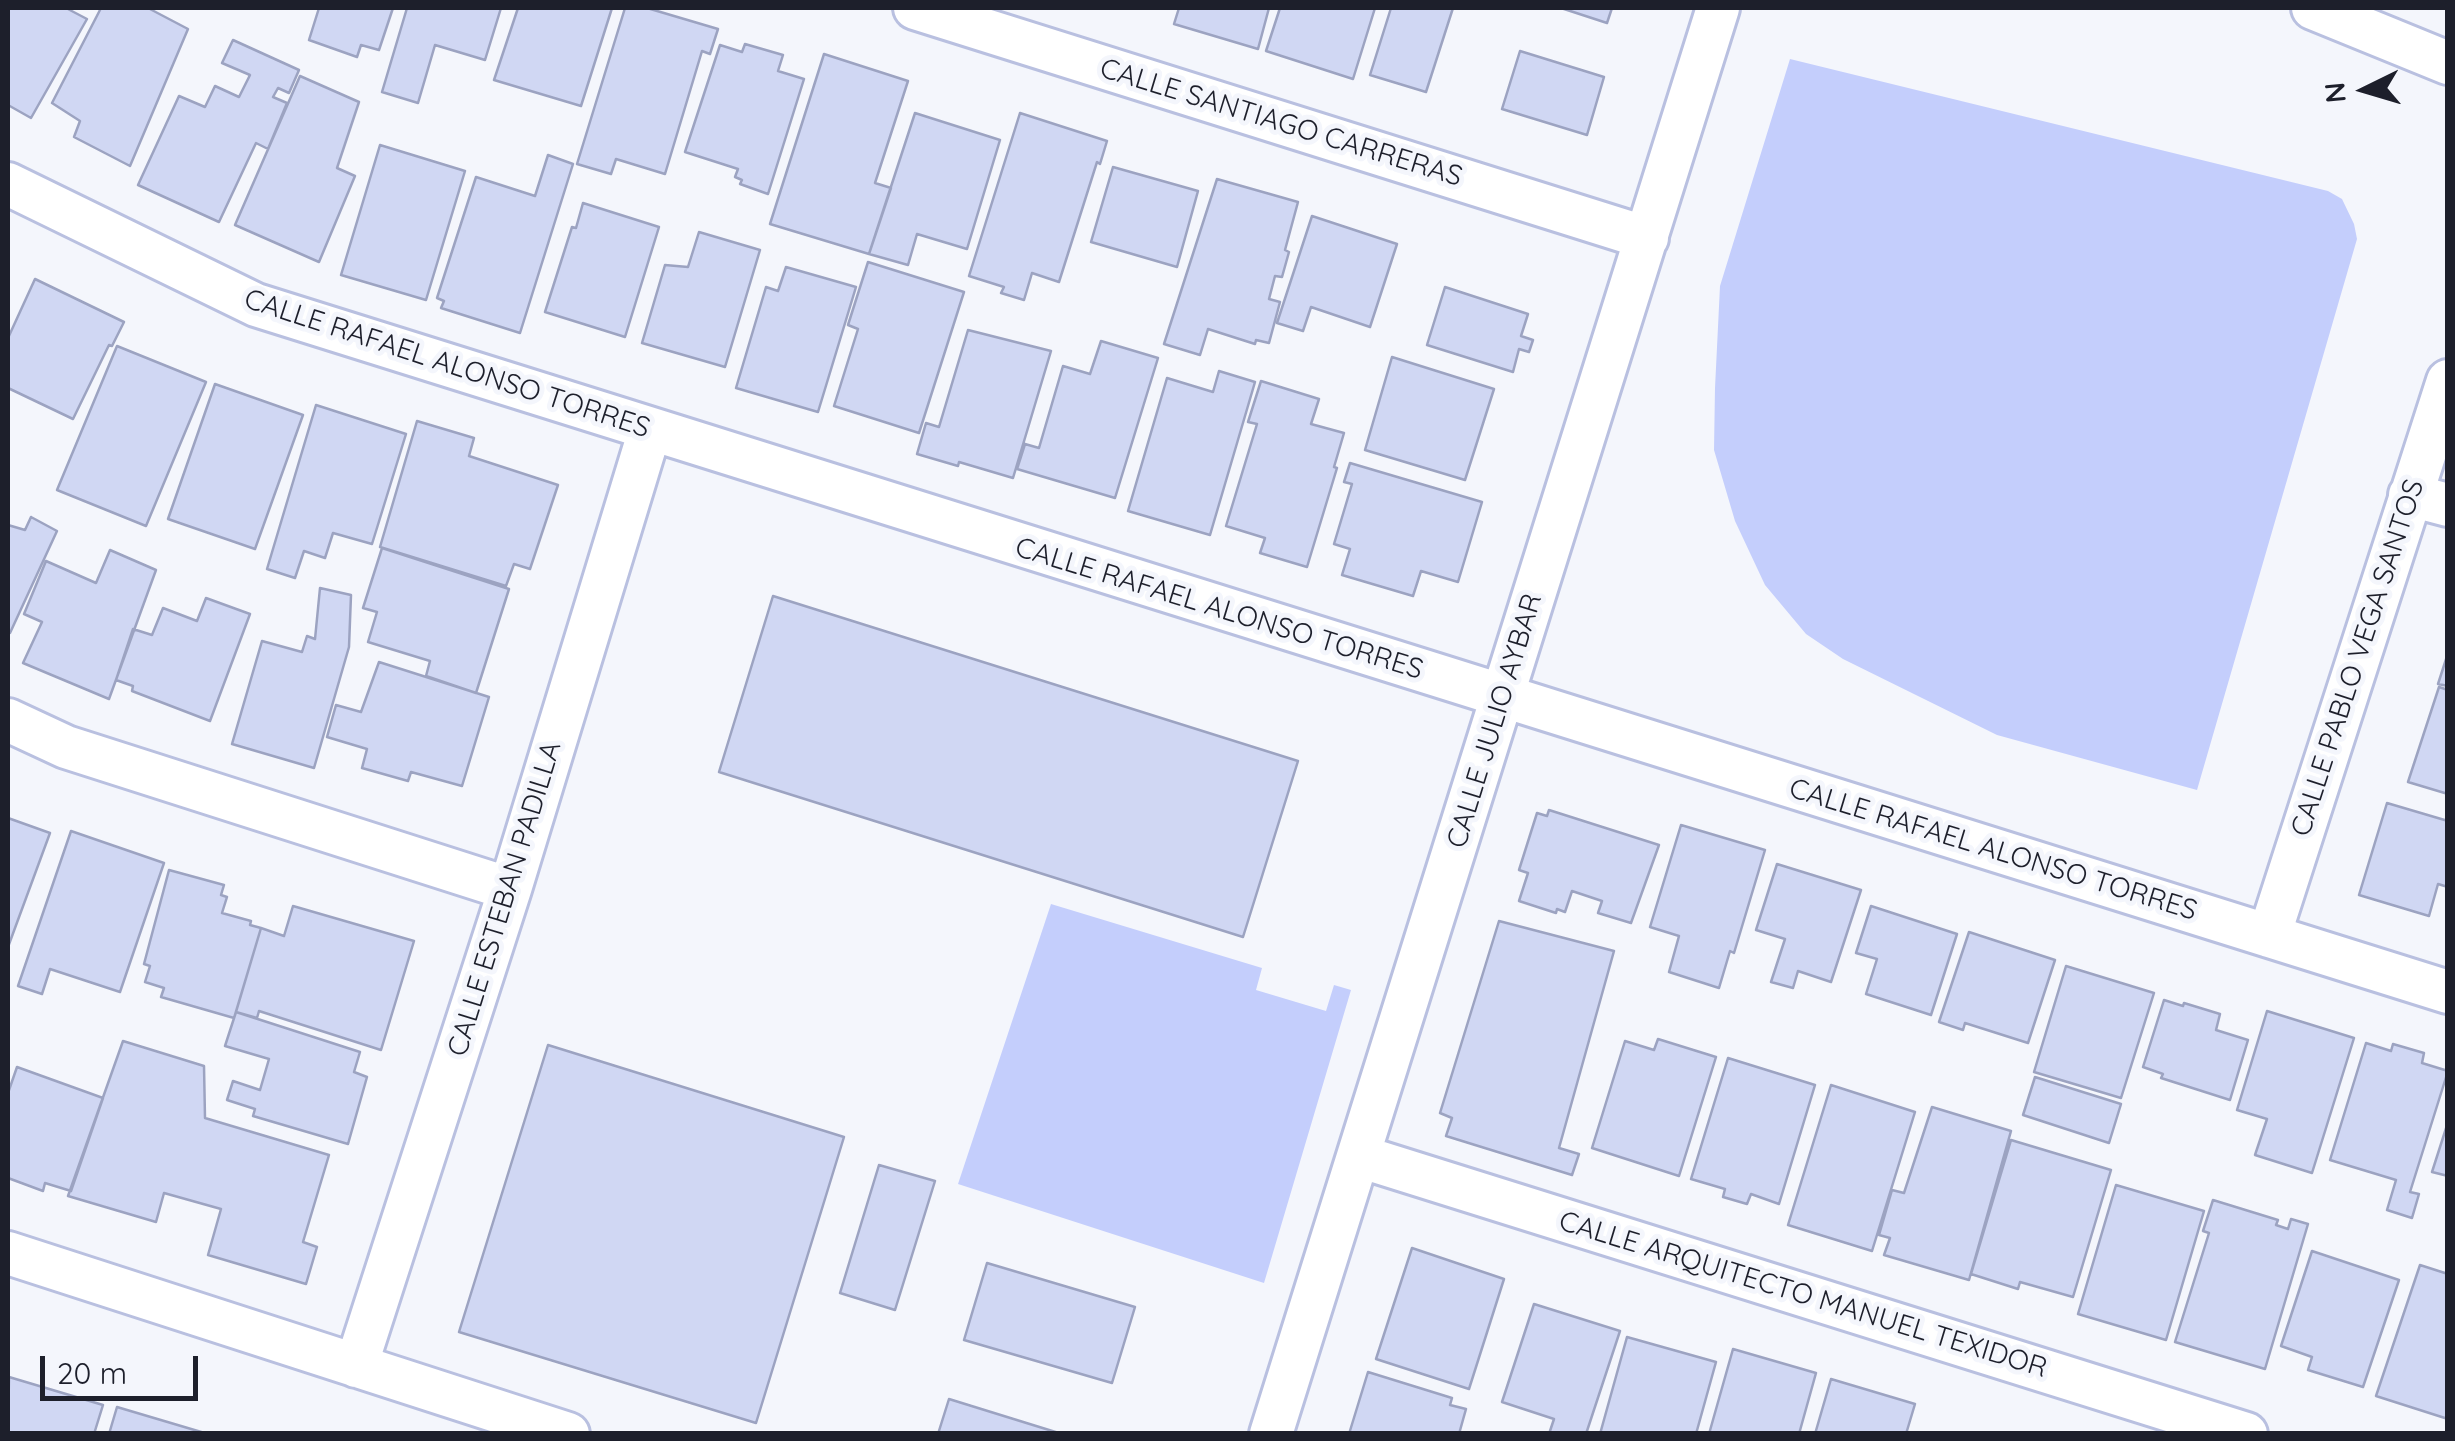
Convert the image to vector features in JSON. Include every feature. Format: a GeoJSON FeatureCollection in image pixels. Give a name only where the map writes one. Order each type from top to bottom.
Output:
{"type":"FeatureCollection","features":[{"type":"Feature","properties":{"kind":"street","name":"CALLE SANTIAGO CARRERAS"},"geometry":{"type":"LineString","coordinates":[[916,8],[1647,238]]}},
{"type":"Feature","properties":{"kind":"street","name":"CALLE JULIO AYBAR"},"geometry":{"type":"LineString","coordinates":[[1271,1434],[1718,8]]}},
{"type":"Feature","properties":{"kind":"street"},"geometry":{"type":"LineString","coordinates":[[2313,8],[2448,63]]}},
{"type":"Feature","properties":{"kind":"street","name":"CALLE RAFAEL ALONSO TORRES"},"geometry":{"type":"LineString","coordinates":[[8,184],[256,305],[2448,992]]}},
{"type":"Feature","properties":{"kind":"street","name":"CALLE PABLO VEGA SANTOS"},"geometry":{"type":"LineString","coordinates":[[2270,936],[2429,500],[2448,381]]}},
{"type":"Feature","properties":{"kind":"street","name":"CALLE ESTEBAN PADILLA"},"geometry":{"type":"LineString","coordinates":[[356,1366],[510,889],[650,430]]}},
{"type":"Feature","properties":{"kind":"street"},"geometry":{"type":"LineString","coordinates":[[8,720],[66,748],[510,889]]}},
{"type":"Feature","properties":{"kind":"street","name":"CALLE ARQUITECTO MANUEL TEXIDOR"},"geometry":{"type":"LineString","coordinates":[[1359,1156],[2246,1434]]}},
{"type":"Feature","properties":{"kind":"street"},"geometry":{"type":"LineString","coordinates":[[8,1252],[568,1434]]}},
{"type":"Feature","properties":{"kind":"shaded area"},"geometry":{"type":"Polygon","coordinates":[[[1790,59],[2328,191],[2342,199],[2357,239],[2197,790],[1997,735],[1843,659],[1806,634],[1765,585],[1735,521],[1714,450],[1715,388],[1720,286],[1790,59]]]}},
{"type":"Feature","properties":{"kind":"shaded area"},"geometry":{"type":"Polygon","coordinates":[[[1051,904],[1262,968],[1256,990],[1326,1011],[1334,985],[1351,990],[1264,1283],[958,1184],[1051,904]]]}},
{"type":"Feature","properties":{"kind":"building"},"geometry":{"type":"Polygon","coordinates":[[[8,8],[66,8],[87,19],[31,118],[8,105],[8,8]]]}},
{"type":"Feature","properties":{"kind":"building"},"geometry":{"type":"Polygon","coordinates":[[[101,8],[148,8],[188,29],[130,166],[74,137],[80,121],[52,103],[101,8]]]}},
{"type":"Feature","properties":{"kind":"building"},"geometry":{"type":"Polygon","coordinates":[[[319,8],[393,8],[379,50],[361,45],[357,57],[309,40],[319,8]]]}},
{"type":"Feature","properties":{"kind":"building"},"geometry":{"type":"Polygon","coordinates":[[[407,8],[501,8],[485,60],[435,45],[418,103],[382,92],[407,8]]]}},
{"type":"Feature","properties":{"kind":"building"},"geometry":{"type":"Polygon","coordinates":[[[518,8],[612,8],[581,106],[494,80],[518,8]]]}},
{"type":"Feature","properties":{"kind":"building"},"geometry":{"type":"Polygon","coordinates":[[[625,8],[647,8],[718,29],[710,54],[702,51],[665,174],[616,159],[611,174],[577,164],[625,8]]]}},
{"type":"Feature","properties":{"kind":"building"},"geometry":{"type":"Polygon","coordinates":[[[1179,8],[1269,8],[1258,49],[1174,24],[1179,8]]]}},
{"type":"Feature","properties":{"kind":"building"},"geometry":{"type":"Polygon","coordinates":[[[1280,8],[1375,8],[1353,79],[1266,51],[1280,8]]]}},
{"type":"Feature","properties":{"kind":"building"},"geometry":{"type":"Polygon","coordinates":[[[1391,8],[1453,8],[1426,92],[1370,75],[1391,8]]]}},
{"type":"Feature","properties":{"kind":"building"},"geometry":{"type":"Polygon","coordinates":[[[1561,8],[1612,8],[1607,23],[1561,8]]]}},
{"type":"Feature","properties":{"kind":"building"},"geometry":{"type":"Polygon","coordinates":[[[233,40],[299,70],[289,93],[278,88],[273,97],[287,103],[268,149],[256,143],[219,222],[138,185],[179,96],[205,107],[215,86],[239,97],[250,75],[222,63],[233,40]]]}},
{"type":"Feature","properties":{"kind":"building"},"geometry":{"type":"Polygon","coordinates":[[[745,44],[783,55],[778,71],[804,79],[768,194],[740,184],[742,180],[735,177],[738,169],[685,152],[720,45],[742,52],[745,44]]]}},
{"type":"Feature","properties":{"kind":"building"},"geometry":{"type":"Polygon","coordinates":[[[1520,51],[1604,77],[1587,135],[1502,109],[1520,51]]]}},
{"type":"Feature","properties":{"kind":"building"},"geometry":{"type":"Polygon","coordinates":[[[824,54],[908,81],[875,183],[891,188],[869,254],[770,224],[824,54]]]}},
{"type":"Feature","properties":{"kind":"building"},"geometry":{"type":"Polygon","coordinates":[[[300,76],[359,102],[337,168],[355,176],[319,262],[235,225],[300,76]]]}},
{"type":"Feature","properties":{"kind":"building"},"geometry":{"type":"Polygon","coordinates":[[[915,113],[1000,140],[967,249],[917,234],[908,265],[869,254],[915,113]]]}},
{"type":"Feature","properties":{"kind":"building"},"geometry":{"type":"Polygon","coordinates":[[[1020,113],[1107,141],[1059,282],[1032,273],[1024,300],[1001,293],[1004,287],[969,276],[1020,113]]]}},
{"type":"Feature","properties":{"kind":"building"},"geometry":{"type":"Polygon","coordinates":[[[380,145],[465,171],[426,300],[341,275],[380,145]]]}},
{"type":"Feature","properties":{"kind":"building"},"geometry":{"type":"Polygon","coordinates":[[[548,155],[573,164],[520,333],[441,308],[444,301],[437,298],[476,177],[535,196],[548,155]]]}},
{"type":"Feature","properties":{"kind":"building"},"geometry":{"type":"Polygon","coordinates":[[[1113,167],[1198,191],[1177,267],[1091,242],[1113,167]]]}},
{"type":"Feature","properties":{"kind":"building"},"geometry":{"type":"Polygon","coordinates":[[[1217,179],[1298,202],[1282,277],[1275,276],[1269,299],[1280,302],[1269,343],[1256,340],[1255,344],[1208,329],[1200,355],[1164,344],[1217,179]]]}},
{"type":"Feature","properties":{"kind":"building"},"geometry":{"type":"Polygon","coordinates":[[[583,203],[659,227],[625,337],[545,312],[583,203]]]}},
{"type":"Feature","properties":{"kind":"building"},"geometry":{"type":"Polygon","coordinates":[[[1312,216],[1397,244],[1370,327],[1311,307],[1303,331],[1277,323],[1312,216]]]}},
{"type":"Feature","properties":{"kind":"building"},"geometry":{"type":"Polygon","coordinates":[[[699,232],[760,250],[725,367],[642,343],[665,265],[688,267],[699,232]]]}},
{"type":"Feature","properties":{"kind":"building"},"geometry":{"type":"Polygon","coordinates":[[[868,262],[964,292],[919,433],[834,406],[858,329],[848,325],[868,262]]]}},
{"type":"Feature","properties":{"kind":"building"},"geometry":{"type":"Polygon","coordinates":[[[786,267],[856,287],[818,412],[736,388],[766,287],[778,291],[786,267]]]}},
{"type":"Feature","properties":{"kind":"building"},"geometry":{"type":"Polygon","coordinates":[[[35,279],[124,322],[73,419],[8,388],[8,338],[35,279]]]}},
{"type":"Feature","properties":{"kind":"building"},"geometry":{"type":"Polygon","coordinates":[[[1445,287],[1528,314],[1521,336],[1533,340],[1529,352],[1519,349],[1513,372],[1427,345],[1445,287]]]}},
{"type":"Feature","properties":{"kind":"building"},"geometry":{"type":"Polygon","coordinates":[[[968,330],[1051,351],[1013,478],[917,454],[926,423],[939,427],[968,330]]]}},
{"type":"Feature","properties":{"kind":"building"},"geometry":{"type":"Polygon","coordinates":[[[1101,341],[1158,358],[1115,498],[1017,469],[1025,444],[1039,448],[1063,366],[1090,374],[1101,341]]]}},
{"type":"Feature","properties":{"kind":"building"},"geometry":{"type":"Polygon","coordinates":[[[117,346],[206,382],[146,526],[57,490],[117,346]]]}},
{"type":"Feature","properties":{"kind":"building"},"geometry":{"type":"Polygon","coordinates":[[[1392,357],[1494,389],[1465,480],[1365,450],[1392,357]]]}},
{"type":"Feature","properties":{"kind":"building"},"geometry":{"type":"Polygon","coordinates":[[[1219,371],[1255,382],[1210,535],[1128,511],[1167,378],[1213,392],[1219,371]]]}},
{"type":"Feature","properties":{"kind":"building"},"geometry":{"type":"Polygon","coordinates":[[[1261,381],[1319,399],[1311,424],[1344,433],[1307,567],[1260,553],[1265,538],[1226,526],[1257,424],[1248,422],[1261,381]]]}},
{"type":"Feature","properties":{"kind":"building"},"geometry":{"type":"Polygon","coordinates":[[[215,384],[303,415],[255,549],[168,519],[215,384]]]}},
{"type":"Feature","properties":{"kind":"building"},"geometry":{"type":"Polygon","coordinates":[[[316,405],[406,434],[372,544],[333,533],[325,558],[304,551],[295,578],[267,569],[316,405]]]}},
{"type":"Feature","properties":{"kind":"building"},"geometry":{"type":"Polygon","coordinates":[[[417,421],[474,438],[469,456],[558,485],[530,569],[514,564],[506,586],[380,547],[417,421]]]}},
{"type":"Feature","properties":{"kind":"building"},"geometry":{"type":"Polygon","coordinates":[[[1350,463],[1482,502],[1458,582],[1421,571],[1413,596],[1342,575],[1350,549],[1334,544],[1352,484],[1344,482],[1350,463]]]}},
{"type":"Feature","properties":{"kind":"building"},"geometry":{"type":"Polygon","coordinates":[[[31,517],[57,531],[10,633],[8,525],[25,530],[31,517]]]}},
{"type":"Feature","properties":{"kind":"building"},"geometry":{"type":"Polygon","coordinates":[[[382,548],[509,589],[476,693],[426,676],[430,661],[368,642],[377,612],[363,608],[382,548]]]}},
{"type":"Feature","properties":{"kind":"building"},"geometry":{"type":"Polygon","coordinates":[[[110,550],[156,570],[109,699],[23,663],[42,622],[24,614],[46,561],[96,583],[110,550]]]}},
{"type":"Feature","properties":{"kind":"building"},"geometry":{"type":"Polygon","coordinates":[[[320,588],[351,595],[349,647],[314,768],[232,744],[262,641],[302,652],[307,636],[315,639],[320,588]]]}},
{"type":"Feature","properties":{"kind":"building"},"geometry":{"type":"Polygon","coordinates":[[[773,596],[1298,761],[1243,937],[719,772],[773,596]]]}},
{"type":"Feature","properties":{"kind":"building"},"geometry":{"type":"Polygon","coordinates":[[[206,598],[250,614],[210,721],[132,691],[133,686],[116,680],[133,629],[152,635],[163,608],[197,621],[206,598]]]}},
{"type":"Feature","properties":{"kind":"building"},"geometry":{"type":"Polygon","coordinates":[[[2448,653],[2448,686],[2438,684],[2448,653]]]}},
{"type":"Feature","properties":{"kind":"building"},"geometry":{"type":"Polygon","coordinates":[[[379,662],[489,697],[462,786],[411,772],[408,781],[362,768],[367,749],[327,737],[336,705],[361,712],[379,662]]]}},
{"type":"Feature","properties":{"kind":"building"},"geometry":{"type":"Polygon","coordinates":[[[2439,687],[2448,690],[2448,794],[2408,782],[2439,687]]]}},
{"type":"Feature","properties":{"kind":"building"},"geometry":{"type":"Polygon","coordinates":[[[2387,803],[2448,821],[2448,887],[2438,884],[2429,916],[2359,895],[2387,803]]]}},
{"type":"Feature","properties":{"kind":"building"},"geometry":{"type":"Polygon","coordinates":[[[1549,810],[1659,845],[1631,923],[1598,913],[1602,901],[1572,891],[1565,912],[1557,909],[1556,913],[1519,901],[1528,873],[1519,870],[1537,813],[1547,816],[1549,810]]]}},
{"type":"Feature","properties":{"kind":"building"},"geometry":{"type":"Polygon","coordinates":[[[8,818],[50,833],[8,947],[8,818]]]}},
{"type":"Feature","properties":{"kind":"building"},"geometry":{"type":"Polygon","coordinates":[[[1681,825],[1765,850],[1734,953],[1730,951],[1719,988],[1669,972],[1679,936],[1650,927],[1681,825]]]}},
{"type":"Feature","properties":{"kind":"building"},"geometry":{"type":"Polygon","coordinates":[[[71,831],[164,863],[120,992],[50,969],[42,994],[18,986],[71,831]]]}},
{"type":"Feature","properties":{"kind":"building"},"geometry":{"type":"Polygon","coordinates":[[[1777,864],[1861,890],[1831,982],[1798,971],[1793,988],[1771,982],[1785,939],[1756,930],[1777,864]]]}},
{"type":"Feature","properties":{"kind":"building"},"geometry":{"type":"Polygon","coordinates":[[[169,870],[224,885],[221,895],[227,897],[222,913],[261,928],[234,1018],[161,997],[164,988],[145,982],[150,966],[144,964],[169,870]]]}},
{"type":"Feature","properties":{"kind":"building"},"geometry":{"type":"Polygon","coordinates":[[[293,906],[414,941],[381,1050],[259,1011],[257,1018],[236,1012],[261,928],[284,936],[293,906]]]}},
{"type":"Feature","properties":{"kind":"building"},"geometry":{"type":"Polygon","coordinates":[[[1871,906],[1957,934],[1931,1015],[1866,994],[1877,959],[1856,953],[1871,906]]]}},
{"type":"Feature","properties":{"kind":"building"},"geometry":{"type":"Polygon","coordinates":[[[1499,921],[1614,951],[1559,1148],[1579,1154],[1572,1175],[1446,1136],[1452,1118],[1440,1113],[1499,921]]]}},
{"type":"Feature","properties":{"kind":"building"},"geometry":{"type":"Polygon","coordinates":[[[1969,932],[2055,960],[2028,1043],[1965,1023],[1963,1030],[1939,1022],[1969,932]]]}},
{"type":"Feature","properties":{"kind":"building"},"geometry":{"type":"Polygon","coordinates":[[[2066,966],[2154,993],[2121,1098],[2034,1072],[2066,966]]]}},
{"type":"Feature","properties":{"kind":"building"},"geometry":{"type":"Polygon","coordinates":[[[2164,1000],[2220,1014],[2216,1030],[2248,1040],[2230,1100],[2161,1078],[2163,1074],[2143,1067],[2164,1000]]]}},
{"type":"Feature","properties":{"kind":"building"},"geometry":{"type":"Polygon","coordinates":[[[2267,1011],[2354,1038],[2312,1173],[2255,1155],[2267,1119],[2237,1110],[2267,1011]]]}},
{"type":"Feature","properties":{"kind":"building"},"geometry":{"type":"Polygon","coordinates":[[[236,1012],[360,1052],[354,1072],[367,1077],[348,1144],[253,1116],[255,1109],[227,1100],[233,1081],[260,1090],[269,1059],[225,1046],[236,1012]]]}},
{"type":"Feature","properties":{"kind":"building"},"geometry":{"type":"Polygon","coordinates":[[[1658,1039],[1716,1057],[1679,1176],[1592,1148],[1625,1041],[1654,1050],[1658,1039]]]}},
{"type":"Feature","properties":{"kind":"building"},"geometry":{"type":"Polygon","coordinates":[[[123,1041],[204,1066],[205,1118],[329,1155],[303,1242],[317,1247],[306,1284],[208,1255],[221,1209],[164,1193],[156,1222],[68,1196],[123,1041]]]}},
{"type":"Feature","properties":{"kind":"building"},"geometry":{"type":"Polygon","coordinates":[[[2366,1043],[2391,1051],[2393,1044],[2424,1053],[2422,1063],[2448,1071],[2410,1192],[2419,1194],[2412,1218],[2387,1210],[2396,1180],[2330,1160],[2366,1043]]]}},
{"type":"Feature","properties":{"kind":"building"},"geometry":{"type":"Polygon","coordinates":[[[548,1045],[844,1137],[756,1423],[459,1332],[548,1045]]]}},
{"type":"Feature","properties":{"kind":"building"},"geometry":{"type":"Polygon","coordinates":[[[1728,1058],[1815,1085],[1779,1204],[1751,1194],[1747,1204],[1723,1197],[1725,1189],[1691,1179],[1728,1058]]]}},
{"type":"Feature","properties":{"kind":"building"},"geometry":{"type":"Polygon","coordinates":[[[17,1067],[103,1098],[71,1191],[45,1183],[43,1191],[8,1178],[8,1093],[17,1067]]]}},
{"type":"Feature","properties":{"kind":"building"},"geometry":{"type":"Polygon","coordinates":[[[2035,1077],[2121,1104],[2109,1143],[2023,1115],[2035,1077]]]}},
{"type":"Feature","properties":{"kind":"building"},"geometry":{"type":"Polygon","coordinates":[[[1831,1085],[1915,1112],[1872,1251],[1788,1225],[1831,1085]]]}},
{"type":"Feature","properties":{"kind":"building"},"geometry":{"type":"Polygon","coordinates":[[[1932,1107],[2011,1131],[1969,1280],[1884,1255],[1890,1238],[1879,1235],[1892,1190],[1904,1193],[1932,1107]]]}},
{"type":"Feature","properties":{"kind":"building"},"geometry":{"type":"Polygon","coordinates":[[[2448,1122],[2448,1176],[2432,1172],[2448,1122]]]}},
{"type":"Feature","properties":{"kind":"building"},"geometry":{"type":"Polygon","coordinates":[[[2011,1140],[2111,1170],[2073,1297],[2020,1282],[2018,1289],[1971,1274],[2011,1140]]]}},
{"type":"Feature","properties":{"kind":"building"},"geometry":{"type":"Polygon","coordinates":[[[879,1165],[935,1181],[895,1310],[840,1293],[879,1165]]]}},
{"type":"Feature","properties":{"kind":"building"},"geometry":{"type":"Polygon","coordinates":[[[2116,1185],[2204,1211],[2166,1340],[2078,1314],[2116,1185]]]}},
{"type":"Feature","properties":{"kind":"building"},"geometry":{"type":"Polygon","coordinates":[[[2213,1200],[2278,1220],[2276,1225],[2288,1229],[2291,1219],[2308,1224],[2265,1369],[2175,1342],[2209,1233],[2203,1231],[2213,1200]]]}},
{"type":"Feature","properties":{"kind":"building"},"geometry":{"type":"Polygon","coordinates":[[[1412,1248],[1504,1279],[1469,1389],[1376,1359],[1412,1248]]]}},
{"type":"Feature","properties":{"kind":"building"},"geometry":{"type":"Polygon","coordinates":[[[2312,1251],[2399,1280],[2363,1387],[2308,1370],[2312,1357],[2281,1346],[2312,1251]]]}},
{"type":"Feature","properties":{"kind":"building"},"geometry":{"type":"Polygon","coordinates":[[[987,1263],[1135,1307],[1112,1383],[964,1340],[987,1263]]]}},
{"type":"Feature","properties":{"kind":"building"},"geometry":{"type":"Polygon","coordinates":[[[2420,1265],[2448,1274],[2448,1419],[2376,1396],[2420,1265]]]}},
{"type":"Feature","properties":{"kind":"building"},"geometry":{"type":"Polygon","coordinates":[[[1534,1304],[1620,1331],[1586,1434],[1549,1434],[1554,1419],[1502,1402],[1534,1304]]]}},
{"type":"Feature","properties":{"kind":"building"},"geometry":{"type":"Polygon","coordinates":[[[1627,1337],[1716,1362],[1696,1434],[1600,1434],[1627,1337]]]}},
{"type":"Feature","properties":{"kind":"building"},"geometry":{"type":"Polygon","coordinates":[[[1733,1349],[1816,1373],[1799,1434],[1709,1434],[1733,1349]]]}},
{"type":"Feature","properties":{"kind":"building"},"geometry":{"type":"Polygon","coordinates":[[[1368,1372],[1452,1398],[1450,1405],[1466,1409],[1459,1434],[1349,1434],[1368,1372]]]}},
{"type":"Feature","properties":{"kind":"building"},"geometry":{"type":"Polygon","coordinates":[[[9,1377],[103,1405],[94,1434],[8,1434],[9,1377]]]}},
{"type":"Feature","properties":{"kind":"building"},"geometry":{"type":"Polygon","coordinates":[[[1831,1379],[1915,1404],[1906,1434],[1815,1434],[1831,1379]]]}},
{"type":"Feature","properties":{"kind":"building"},"geometry":{"type":"Polygon","coordinates":[[[949,1399],[1062,1434],[938,1434],[949,1399]]]}},
{"type":"Feature","properties":{"kind":"building"},"geometry":{"type":"Polygon","coordinates":[[[117,1407],[208,1434],[109,1434],[117,1407]]]}}]}
